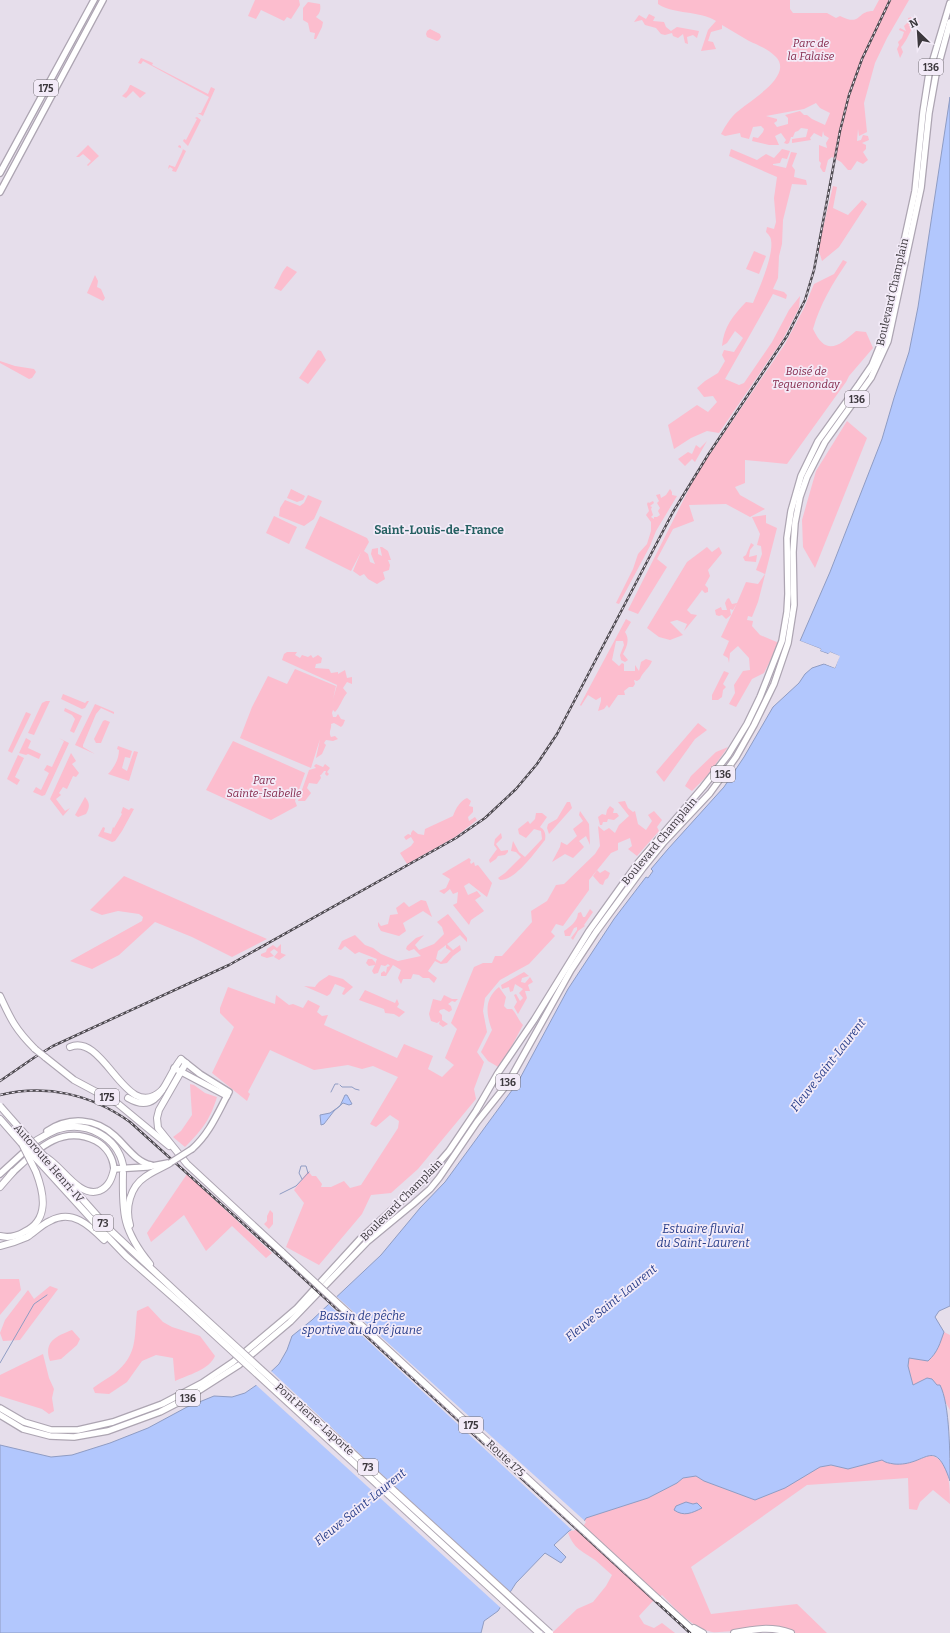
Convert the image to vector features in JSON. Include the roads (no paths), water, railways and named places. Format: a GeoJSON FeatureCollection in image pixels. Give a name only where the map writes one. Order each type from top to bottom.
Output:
{"type":"FeatureCollection","features":[{"type":"Feature","properties":{"kind":"highway","name":"175"},"geometry":{"type":"LineString","coordinates":[[0,996],[11,1021],[36,1049],[74,1080],[117,1103],[187,1164]]}},
{"type":"Feature","properties":{"kind":"highway"},"geometry":{"type":"LineString","coordinates":[[70,1047],[79,1045],[92,1051],[129,1091],[139,1096],[149,1098],[158,1094],[162,1090]]}},
{"type":"Feature","properties":{"kind":"highway"},"geometry":{"type":"LineString","coordinates":[[128,1098],[138,1103],[150,1103],[162,1090],[174,1068],[184,1061]]}},
{"type":"Feature","properties":{"kind":"highway"},"geometry":{"type":"LineString","coordinates":[[184,1061],[181,1071],[159,1110],[157,1124],[161,1133],[187,1164]]}},
{"type":"Feature","properties":{"kind":"highway","name":"Autoroute Henri-IV"},"geometry":{"type":"LineString","coordinates":[[0,1106],[44,1156],[50,1160],[110,1230],[184,1303]]}},
{"type":"Feature","properties":{"kind":"highway","name":"Autoroute Henri-IV"},"geometry":{"type":"LineString","coordinates":[[0,1119],[73,1201],[126,1256],[184,1303]]}},
{"type":"Feature","properties":{"kind":"highway"},"geometry":{"type":"LineString","coordinates":[[37,1140],[61,1128],[88,1128],[101,1134],[114,1144],[119,1151],[123,1165]]}},
{"type":"Feature","properties":{"kind":"highway"},"geometry":{"type":"LineString","coordinates":[[0,1236],[11,1237],[21,1234],[34,1226],[40,1219],[44,1204],[43,1194],[36,1172],[22,1144]]}},
{"type":"Feature","properties":{"kind":"highway"},"geometry":{"type":"LineString","coordinates":[[50,1160],[79,1187],[90,1192],[106,1187],[112,1178],[114,1169]]}},
{"type":"Feature","properties":{"kind":"highway"},"geometry":{"type":"LineString","coordinates":[[136,1243],[128,1212],[132,1192],[137,1184],[144,1178],[160,1166],[170,1163]]}},
{"type":"Feature","properties":{"kind":"highway","name":"Route 175"},"geometry":{"type":"LineString","coordinates":[[187,1164],[658,1599],[684,1621]]}},
{"type":"Feature","properties":{"kind":"highway"},"geometry":{"type":"LineString","coordinates":[[0,1188],[13,1172]]}},
{"type":"Feature","properties":{"kind":"highway"},"geometry":{"type":"LineString","coordinates":[[123,1173],[123,1213],[129,1232],[143,1255],[163,1281]]}},
{"type":"Feature","properties":{"kind":"highway"},"geometry":{"type":"LineString","coordinates":[[0,1246],[21,1239],[52,1220],[63,1216],[87,1224],[107,1242],[126,1256]]}},
{"type":"Feature","properties":{"kind":"highway"},"geometry":{"type":"LineString","coordinates":[[0,1240],[10,1241],[21,1239]]}},
{"type":"Feature","properties":{"kind":"highway","name":"Pont Pierre-Laporte"},"geometry":{"type":"LineString","coordinates":[[184,1303],[539,1633]]}},
{"type":"Feature","properties":{"kind":"highway","name":"Pont Pierre-Laporte"},"geometry":{"type":"LineString","coordinates":[[184,1303],[550,1633]]}},
{"type":"Feature","properties":{"kind":"highway","name":"175"},"geometry":{"type":"LineString","coordinates":[[684,1621],[696,1633]]}},
{"type":"Feature","properties":{"kind":"highway","name":"175"},"geometry":{"type":"LineString","coordinates":[[684,1621],[703,1633]]}},
{"type":"Feature","properties":{"kind":"highway"},"geometry":{"type":"LineString","coordinates":[[734,1633],[753,1629],[771,1628],[791,1633]]}},
{"type":"Feature","properties":{"kind":"main road","name":"175"},"geometry":{"type":"LineString","coordinates":[[0,173],[94,0]]}},
{"type":"Feature","properties":{"kind":"main road","name":"175"},"geometry":{"type":"LineString","coordinates":[[0,192],[103,0]]}},
{"type":"Feature","properties":{"kind":"main road","name":"Boulevard Champlain"},"geometry":{"type":"LineString","coordinates":[[0,1408],[24,1422],[51,1430],[78,1430],[113,1422],[157,1406],[202,1383],[233,1362],[297,1308],[360,1239],[422,1182],[449,1151],[476,1111],[498,1073],[534,1020],[589,931],[637,864],[703,787],[728,755],[747,724],[760,697],[782,641],[787,612],[788,594],[787,538],[791,511],[801,476],[818,441],[869,370],[883,338],[915,191],[923,112],[930,73],[950,3]]}},
{"type":"Feature","properties":{"kind":"main road","name":"Boulevard Champlain"},"geometry":{"type":"LineString","coordinates":[[0,1416],[23,1429],[50,1436],[74,1437],[108,1431],[160,1412],[188,1398],[239,1364],[290,1322],[367,1242],[424,1194],[439,1178],[477,1122],[508,1083],[567,976],[596,932],[643,868],[664,842],[710,793],[736,757],[762,711],[774,684],[788,643],[794,600],[793,552],[795,523],[800,497],[807,477],[825,442],[871,378],[888,341],[921,188],[929,113],[936,74],[950,22]]}},
{"type":"Feature","properties":{"kind":"main road"},"geometry":{"type":"LineString","coordinates":[[184,1061],[228,1094]]}},
{"type":"Feature","properties":{"kind":"main road"},"geometry":{"type":"LineString","coordinates":[[174,1068],[228,1094]]}},
{"type":"Feature","properties":{"kind":"main road"},"geometry":{"type":"LineString","coordinates":[[170,1163],[192,1149],[202,1139],[212,1126],[228,1094]]}},
{"type":"Feature","properties":{"kind":"main road"},"geometry":{"type":"LineString","coordinates":[[0,1174],[50,1129],[67,1122],[80,1120],[105,1128],[139,1160],[146,1164],[160,1166]]}},
{"type":"Feature","properties":{"kind":"main road"},"geometry":{"type":"LineString","coordinates":[[0,1184],[44,1144],[63,1136],[76,1135],[87,1137],[100,1144],[110,1155],[114,1169],[160,1166]]}},
{"type":"Feature","properties":{"kind":"water","name":"Estuaire fluvial du Saint-Laurent"},"geometry":{"type":"Polygon","coordinates":[[[950,97],[950,1306],[939,1311],[935,1317],[944,1332],[934,1354],[928,1361],[909,1358],[908,1366],[913,1385],[927,1378],[932,1379],[937,1385],[940,1385],[948,1417],[950,1481],[939,1459],[934,1456],[928,1456],[905,1464],[894,1464],[882,1460],[848,1469],[831,1465],[820,1467],[785,1488],[755,1500],[704,1481],[696,1476],[683,1478],[677,1483],[648,1498],[586,1518],[583,1523],[569,1531],[554,1545],[566,1557],[561,1563],[545,1553],[516,1583],[498,1611],[484,1621],[481,1633],[0,1633],[0,1445],[51,1457],[72,1455],[110,1443],[148,1428],[187,1407],[214,1396],[232,1397],[245,1393],[258,1384],[279,1364],[287,1350],[292,1336],[312,1320],[381,1255],[420,1208],[445,1182],[518,1082],[568,989],[614,919],[646,877],[648,878],[653,871],[651,869],[724,787],[744,757],[773,707],[799,683],[805,674],[812,668],[824,664],[835,668],[839,656],[830,652],[829,654],[820,651],[821,649],[800,641],[830,572],[882,439],[909,352],[918,307],[950,97]]]}},
{"type":"Feature","properties":{"kind":"water"},"geometry":{"type":"Polygon","coordinates":[[[345,1095],[347,1095],[352,1104],[349,1105],[343,1103],[340,1105],[345,1095]]]}},
{"type":"Feature","properties":{"kind":"water"},"geometry":{"type":"Polygon","coordinates":[[[338,1107],[324,1124],[321,1125],[320,1115],[330,1113],[338,1107]]]}},
{"type":"Feature","properties":{"kind":"water"},"geometry":{"type":"Polygon","coordinates":[[[686,1502],[693,1504],[697,1503],[702,1508],[685,1514],[674,1510],[676,1506],[686,1502]]]}},
{"type":"Feature","properties":{"kind":"waterway"},"geometry":{"type":"LineString","coordinates":[[331,1092],[335,1084],[338,1084]]}},
{"type":"Feature","properties":{"kind":"waterway"},"geometry":{"type":"LineString","coordinates":[[340,1085],[342,1087],[352,1087],[359,1090]]}},
{"type":"Feature","properties":{"kind":"waterway"},"geometry":{"type":"LineString","coordinates":[[302,1179],[299,1173],[301,1166],[306,1166],[308,1173]]}},
{"type":"Feature","properties":{"kind":"waterway"},"geometry":{"type":"LineString","coordinates":[[280,1194],[296,1186],[309,1172]]}},
{"type":"Feature","properties":{"kind":"waterway"},"geometry":{"type":"LineString","coordinates":[[0,1363],[34,1304],[47,1295]]}},
{"type":"Feature","properties":{"kind":"railway"},"geometry":{"type":"LineString","coordinates":[[0,1081],[53,1046],[229,965],[456,838],[485,818],[516,789],[537,764],[557,734],[673,512],[708,455],[787,336],[805,300],[814,270],[840,131],[849,95],[862,59],[890,0]]}},
{"type":"Feature","properties":{"kind":"railway"},"geometry":{"type":"LineString","coordinates":[[0,1095],[34,1091],[51,1091],[68,1094],[100,1104],[130,1122],[279,1256],[690,1633]]}},
{"type":"Feature","properties":{"kind":"district","name":"Saint-Louis-de-France"},"geometry":{"type":"Point","coordinates":[439,530]}},
{"type":"Feature","properties":{"kind":"park label","name":"Parc de la Falaise"},"geometry":{"type":"Point","coordinates":[811,49]}},
{"type":"Feature","properties":{"kind":"park label","name":"Boisé de Tequenonday"},"geometry":{"type":"Point","coordinates":[806,377]}},
{"type":"Feature","properties":{"kind":"park label","name":"Parc Sainte-Isabelle"},"geometry":{"type":"Point","coordinates":[264,786]}},
{"type":"Feature","properties":{"kind":"water label","name":"Fleuve Saint-Laurent"},"geometry":{"type":"Point","coordinates":[828,1065]}},
{"type":"Feature","properties":{"kind":"water label","name":"Fleuve Saint-Laurent"},"geometry":{"type":"Point","coordinates":[611,1303]}},
{"type":"Feature","properties":{"kind":"water label","name":"Bassin de pêche sportive au doré jaune"},"geometry":{"type":"Point","coordinates":[362,1323]}},
{"type":"Feature","properties":{"kind":"water label","name":"Fleuve Saint-Laurent"},"geometry":{"type":"Point","coordinates":[360,1507]}}]}
